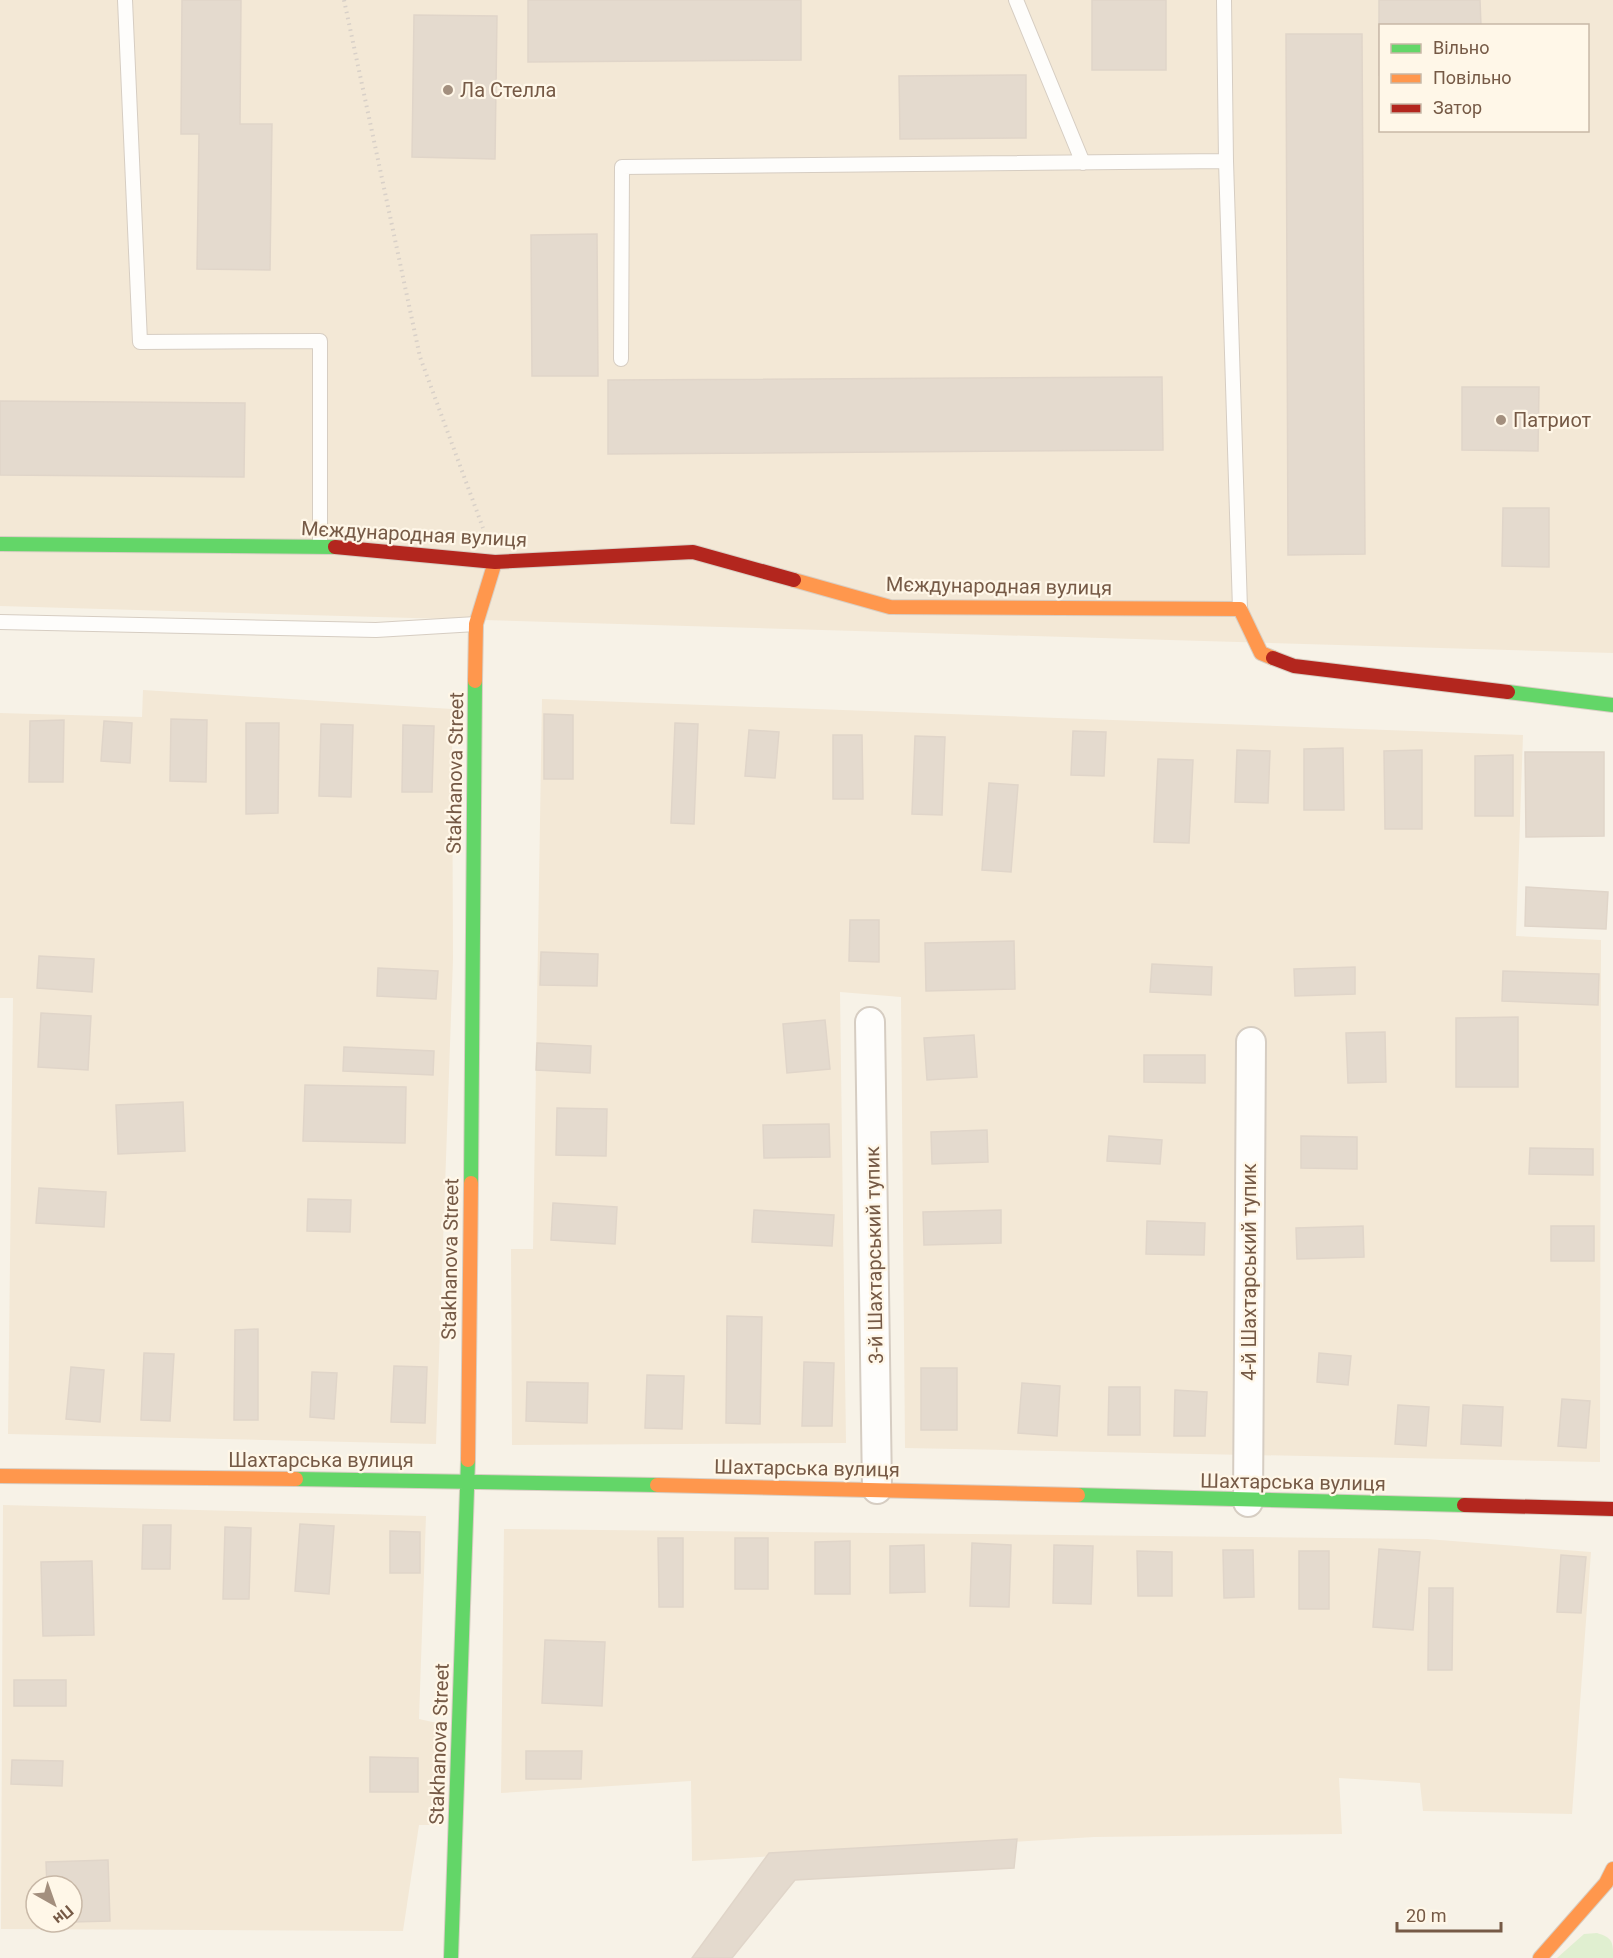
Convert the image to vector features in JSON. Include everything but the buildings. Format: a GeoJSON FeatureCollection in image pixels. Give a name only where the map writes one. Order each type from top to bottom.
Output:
{"type":"FeatureCollection","features":[{"type":"Feature","properties":{"kind":"street","name":"Мєждународная вулиця"},"geometry":{"type":"LineString","coordinates":[[0,544],[320,546],[495,562],[693,552],[890,607],[1240,609]]}},
{"type":"Feature","properties":{"kind":"street","name":"Stakhanova Street"},"geometry":{"type":"LineString","coordinates":[[451,1958],[468,1480],[476,624],[495,562]]}},
{"type":"Feature","properties":{"kind":"street"},"geometry":{"type":"LineString","coordinates":[[1240,609],[1261,653],[1294,666],[1613,705]]}},
{"type":"Feature","properties":{"kind":"street","name":"3-й Шахтарський тупик"},"geometry":{"type":"LineString","coordinates":[[870,1022],[877,1489]]}},
{"type":"Feature","properties":{"kind":"street","name":"4-й Шахтарський тупик"},"geometry":{"type":"LineString","coordinates":[[1248,1502],[1251,1042]]}},
{"type":"Feature","properties":{"kind":"street","name":"Шахтарська вулиця"},"geometry":{"type":"LineString","coordinates":[[0,1476],[468,1480],[877,1489],[1248,1502],[1364,1502],[1613,1509]]}},
{"type":"Feature","properties":{"kind":"street"},"geometry":{"type":"LineString","coordinates":[[1540,1958],[1606,1882],[1613,1869]]}},
{"type":"Feature","properties":{"kind":"lane"},"geometry":{"type":"LineString","coordinates":[[125,0],[140,342],[320,341],[320,546]]}},
{"type":"Feature","properties":{"kind":"lane"},"geometry":{"type":"LineString","coordinates":[[1016,0],[1083,163]]}},
{"type":"Feature","properties":{"kind":"lane"},"geometry":{"type":"LineString","coordinates":[[1224,0],[1226,161],[1240,609]]}},
{"type":"Feature","properties":{"kind":"lane"},"geometry":{"type":"LineString","coordinates":[[621,359],[622,167],[1226,161]]}},
{"type":"Feature","properties":{"kind":"lane"},"geometry":{"type":"LineString","coordinates":[[0,622],[376,630],[476,624]]}},
{"type":"Feature","properties":{"kind":"path"},"geometry":{"type":"LineString","coordinates":[[344,0],[420,357],[495,562]]}},
{"type":"Feature","properties":{"kind":"shaded area"},"geometry":{"type":"Polygon","coordinates":[[[0,0],[1613,0],[1613,653],[0,606],[0,0]]]}},
{"type":"Feature","properties":{"kind":"shaded area"},"geometry":{"type":"Polygon","coordinates":[[[143,690],[452,709],[453,959],[436,1444],[8,1434],[13,998],[0,998],[0,713],[142,717],[143,690]]]}},
{"type":"Feature","properties":{"kind":"shaded area"},"geometry":{"type":"Polygon","coordinates":[[[542,699],[1523,735],[1516,936],[1601,940],[1600,1462],[905,1448],[901,997],[840,992],[846,1443],[512,1445],[511,1249],[533,1249],[542,699]]]}},
{"type":"Feature","properties":{"kind":"shaded area"},"geometry":{"type":"Polygon","coordinates":[[[3,1505],[426,1516],[419,1719],[437,1723],[434,1825],[419,1825],[403,1931],[84,1929],[84,1874],[24,1874],[24,1929],[1,1929],[3,1505]]]}},
{"type":"Feature","properties":{"kind":"shaded area"},"geometry":{"type":"Polygon","coordinates":[[[504,1529],[1427,1539],[1591,1552],[1572,1814],[1423,1811],[1420,1783],[1339,1778],[1342,1834],[1094,1837],[692,1861],[691,1781],[501,1793],[504,1529]]]}},
{"type":"Feature","properties":{"kind":"green space"},"geometry":{"type":"Polygon","coordinates":[[[1597,1933],[1611,1941],[1613,1958],[1557,1958],[1584,1934],[1597,1933]]]}},
{"type":"Feature","properties":{"kind":"traffic: fast"},"geometry":{"type":"LineString","coordinates":[[0,544],[335,547]]}},
{"type":"Feature","properties":{"kind":"traffic: fast"},"geometry":{"type":"LineString","coordinates":[[471,1183],[475,681]]}},
{"type":"Feature","properties":{"kind":"traffic: fast"},"geometry":{"type":"LineString","coordinates":[[1508,692],[1613,705]]}},
{"type":"Feature","properties":{"kind":"traffic: fast"},"geometry":{"type":"LineString","coordinates":[[451,1958],[468,1460]]}},
{"type":"Feature","properties":{"kind":"traffic: fast"},"geometry":{"type":"LineString","coordinates":[[296,1479],[657,1485]]}},
{"type":"Feature","properties":{"kind":"traffic: fast"},"geometry":{"type":"LineString","coordinates":[[1078,1495],[1464,1505]]}},
{"type":"Feature","properties":{"kind":"traffic: slow"},"geometry":{"type":"LineString","coordinates":[[475,681],[476,624],[495,562]]}},
{"type":"Feature","properties":{"kind":"traffic: slow"},"geometry":{"type":"LineString","coordinates":[[794,580],[890,607],[1240,609],[1261,653],[1273,658]]}},
{"type":"Feature","properties":{"kind":"traffic: slow"},"geometry":{"type":"LineString","coordinates":[[468,1460],[471,1183]]}},
{"type":"Feature","properties":{"kind":"traffic: slow"},"geometry":{"type":"LineString","coordinates":[[0,1476],[296,1479]]}},
{"type":"Feature","properties":{"kind":"traffic: slow"},"geometry":{"type":"LineString","coordinates":[[657,1485],[1078,1495]]}},
{"type":"Feature","properties":{"kind":"traffic: slow"},"geometry":{"type":"LineString","coordinates":[[1540,1958],[1606,1883],[1613,1869]]}},
{"type":"Feature","properties":{"kind":"traffic: jam"},"geometry":{"type":"LineString","coordinates":[[335,547],[495,562],[693,552],[794,580]]}},
{"type":"Feature","properties":{"kind":"traffic: jam"},"geometry":{"type":"LineString","coordinates":[[1273,658],[1294,666],[1508,692]]}},
{"type":"Feature","properties":{"kind":"traffic: jam"},"geometry":{"type":"LineString","coordinates":[[1464,1505],[1613,1509]]}},
{"type":"Feature","properties":{"kind":"place","name":"Ла Стелла"},"geometry":{"type":"Point","coordinates":[448,90]}},
{"type":"Feature","properties":{"kind":"place","name":"Патриот"},"geometry":{"type":"Point","coordinates":[1501,420]}}]}
